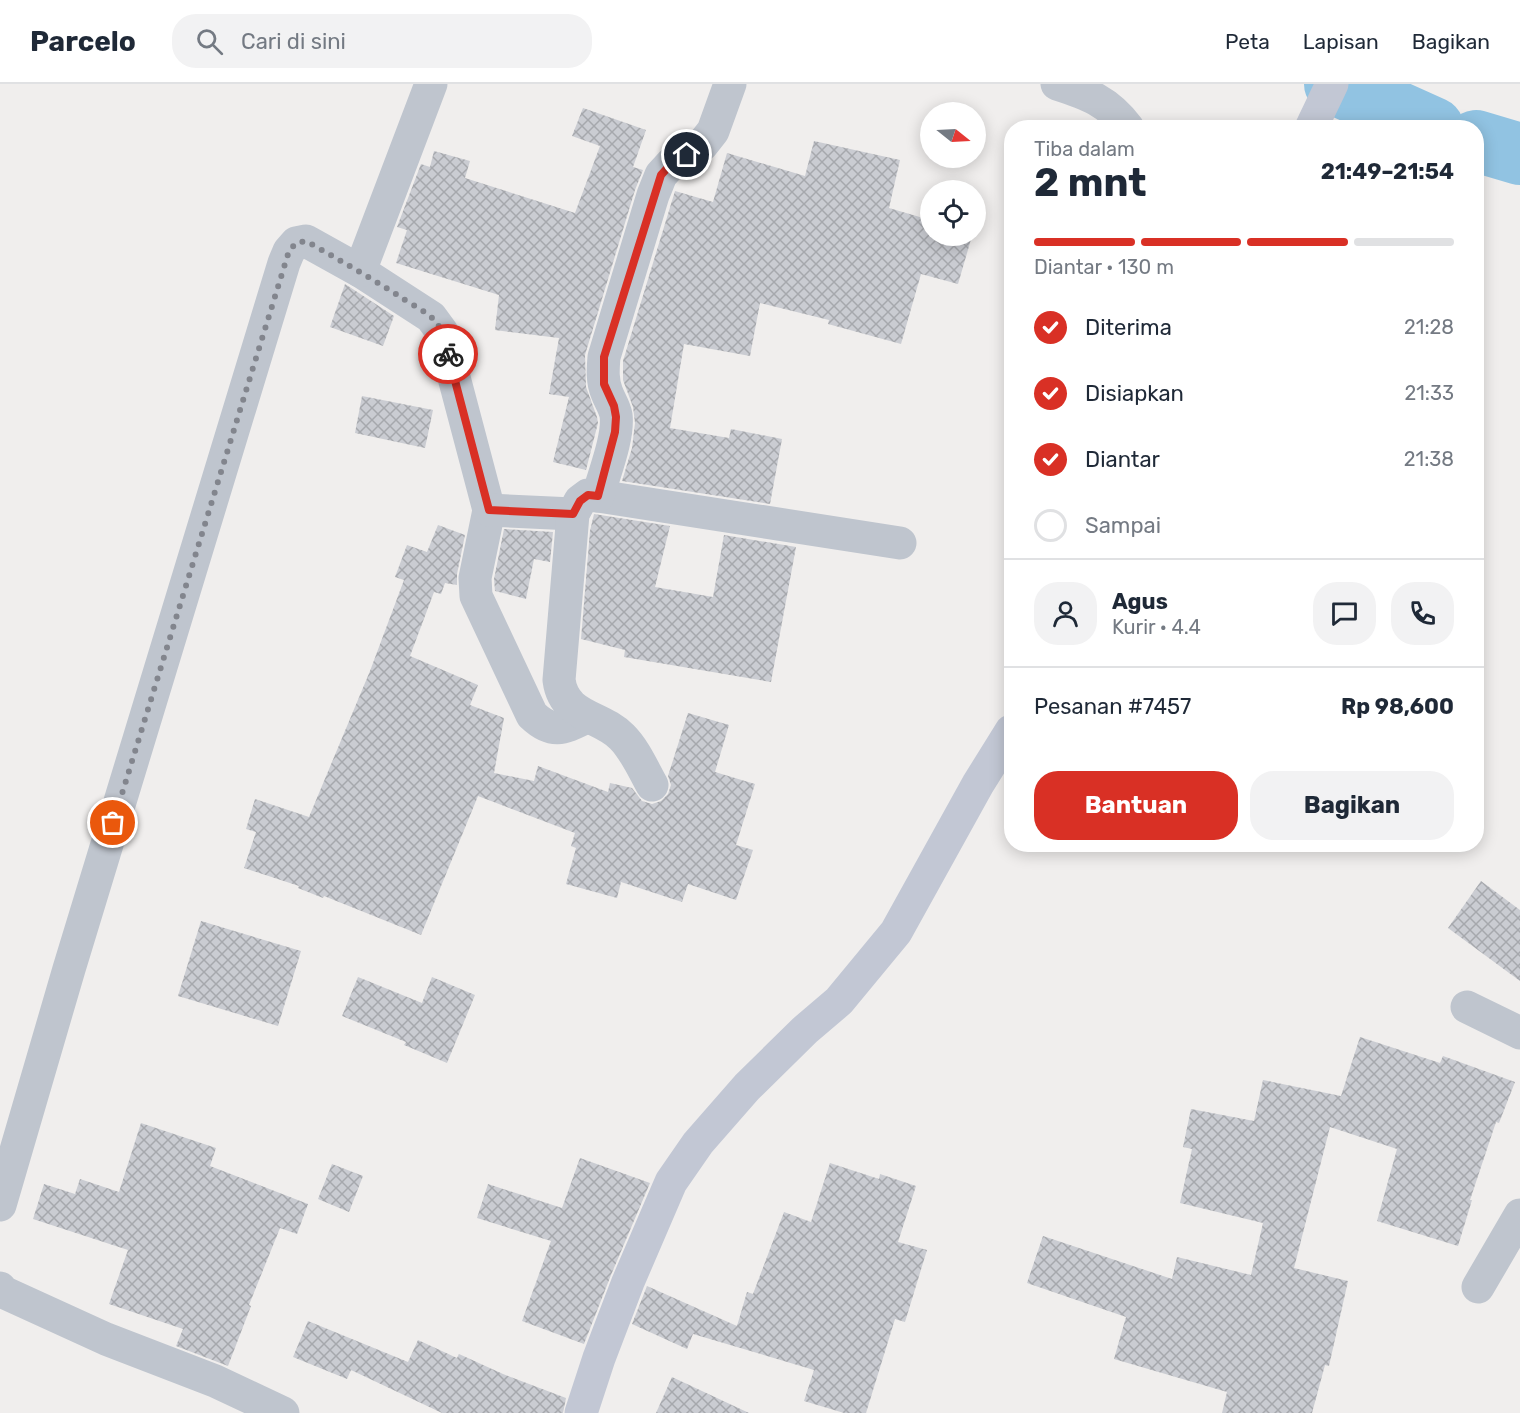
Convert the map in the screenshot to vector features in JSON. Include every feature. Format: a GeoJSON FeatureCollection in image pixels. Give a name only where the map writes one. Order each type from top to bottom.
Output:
{"type":"FeatureCollection","features":[{"type":"Feature","properties":{"kind":"street"},"geometry":{"type":"LineString","coordinates":[[360,271],[431,84]]}},
{"type":"Feature","properties":{"kind":"street"},"geometry":{"type":"LineString","coordinates":[[652,785],[628,743],[620,734],[587,717],[564,699],[559,680],[586,505],[615,432],[614,406],[604,384],[604,357],[661,175],[672,163],[702,145],[712,131],[730,84]]}},
{"type":"Feature","properties":{"kind":"street"},"geometry":{"type":"LineString","coordinates":[[1058,84],[1089,94],[1122,120]]}},
{"type":"Feature","properties":{"kind":"street"},"geometry":{"type":"LineString","coordinates":[[1315,120],[1332,84]]}},
{"type":"Feature","properties":{"kind":"street"},"geometry":{"type":"LineString","coordinates":[[0,1205],[69,969],[284,264],[289,251],[296,243],[306,241],[360,271],[431,317],[442,332],[489,510],[475,578],[476,596],[532,715],[540,723],[551,728],[564,728],[587,717]]}},
{"type":"Feature","properties":{"kind":"street"},"geometry":{"type":"LineString","coordinates":[[489,510],[586,505],[900,543]]}},
{"type":"Feature","properties":{"kind":"street"},"geometry":{"type":"LineString","coordinates":[[581,1413],[628,1282],[671,1182],[698,1143],[747,1087],[805,1030],[839,1001],[896,932],[978,784],[1004,742]]}},
{"type":"Feature","properties":{"kind":"street"},"geometry":{"type":"LineString","coordinates":[[1467,1007],[1520,1033]]}},
{"type":"Feature","properties":{"kind":"street"},"geometry":{"type":"LineString","coordinates":[[1478,1287],[1520,1215]]}},
{"type":"Feature","properties":{"kind":"street"},"geometry":{"type":"LineString","coordinates":[[0,1288],[3,1292],[106,1339],[215,1381],[283,1413]]}},
{"type":"Feature","properties":{"kind":"building"},"geometry":{"type":"Polygon","coordinates":[[[583,108],[646,130],[633,167],[643,170],[585,355],[586,387],[598,423],[586,470],[553,462],[569,397],[549,394],[559,338],[495,330],[499,295],[396,263],[407,230],[397,227],[421,164],[430,167],[434,151],[470,161],[465,178],[575,213],[600,146],[572,136],[583,108]]]}},
{"type":"Feature","properties":{"kind":"building"},"geometry":{"type":"Polygon","coordinates":[[[814,141],[900,160],[889,208],[920,217],[920,246],[969,246],[958,284],[921,274],[901,344],[828,324],[829,320],[760,303],[750,356],[684,344],[670,428],[729,438],[731,429],[782,439],[770,504],[622,481],[632,448],[635,423],[633,407],[623,380],[623,361],[675,191],[713,202],[727,153],[805,176],[814,141]]]}},
{"type":"Feature","properties":{"kind":"building"},"geometry":{"type":"Polygon","coordinates":[[[345,284],[394,316],[383,346],[330,327],[345,284]]]}},
{"type":"Feature","properties":{"kind":"building"},"geometry":{"type":"Polygon","coordinates":[[[362,396],[433,410],[425,448],[355,433],[362,396]]]}},
{"type":"Feature","properties":{"kind":"building"},"geometry":{"type":"Polygon","coordinates":[[[594,514],[670,526],[655,587],[713,597],[724,535],[796,547],[771,682],[624,657],[625,650],[581,639],[590,531],[594,514]]]}},
{"type":"Feature","properties":{"kind":"building"},"geometry":{"type":"Polygon","coordinates":[[[438,525],[465,535],[457,585],[445,583],[441,594],[434,592],[410,656],[478,685],[470,705],[504,718],[494,773],[534,781],[538,766],[608,792],[610,783],[632,788],[642,801],[652,804],[661,801],[668,794],[671,785],[668,776],[688,713],[729,725],[715,772],[755,784],[736,845],[753,850],[736,900],[688,884],[682,902],[621,882],[617,898],[566,884],[576,848],[571,846],[575,833],[478,796],[421,935],[324,896],[323,898],[298,888],[299,886],[244,868],[256,832],[246,829],[255,799],[309,817],[370,671],[404,580],[395,577],[407,545],[427,552],[438,525]]]}},
{"type":"Feature","properties":{"kind":"building"},"geometry":{"type":"Polygon","coordinates":[[[504,529],[553,532],[550,562],[534,559],[526,599],[495,591],[494,579],[504,529]]]}},
{"type":"Feature","properties":{"kind":"building"},"geometry":{"type":"Polygon","coordinates":[[[1481,881],[1520,910],[1520,981],[1448,928],[1481,881]]]}},
{"type":"Feature","properties":{"kind":"building"},"geometry":{"type":"Polygon","coordinates":[[[201,921],[301,951],[278,1026],[178,996],[201,921]]]}},
{"type":"Feature","properties":{"kind":"building"},"geometry":{"type":"Polygon","coordinates":[[[358,977],[422,1003],[432,977],[475,995],[447,1063],[404,1045],[406,1042],[342,1016],[358,977]]]}},
{"type":"Feature","properties":{"kind":"building"},"geometry":{"type":"Polygon","coordinates":[[[1360,1037],[1440,1063],[1443,1056],[1515,1082],[1499,1123],[1496,1122],[1470,1200],[1472,1200],[1458,1246],[1377,1221],[1397,1149],[1330,1127],[1294,1268],[1348,1281],[1329,1366],[1325,1365],[1312,1413],[1222,1413],[1227,1392],[1114,1359],[1126,1317],[1027,1283],[1043,1236],[1172,1279],[1177,1257],[1251,1275],[1263,1223],[1180,1203],[1192,1149],[1183,1147],[1191,1109],[1254,1121],[1263,1080],[1341,1096],[1360,1037]]]}},
{"type":"Feature","properties":{"kind":"building"},"geometry":{"type":"Polygon","coordinates":[[[141,1123],[216,1148],[210,1166],[308,1204],[297,1234],[280,1228],[249,1305],[251,1306],[228,1366],[176,1346],[183,1329],[109,1304],[128,1250],[33,1219],[44,1184],[75,1194],[80,1179],[119,1192],[141,1123]]]}},
{"type":"Feature","properties":{"kind":"building"},"geometry":{"type":"Polygon","coordinates":[[[580,1158],[650,1183],[584,1344],[522,1321],[551,1241],[477,1218],[488,1184],[562,1208],[580,1158]]]}},
{"type":"Feature","properties":{"kind":"building"},"geometry":{"type":"Polygon","coordinates":[[[830,1163],[879,1179],[880,1174],[916,1186],[898,1242],[927,1250],[905,1322],[895,1319],[866,1413],[844,1413],[804,1401],[814,1370],[693,1334],[687,1349],[632,1324],[647,1286],[737,1326],[747,1292],[753,1294],[784,1212],[811,1222],[830,1163]]]}},
{"type":"Feature","properties":{"kind":"building"},"geometry":{"type":"Polygon","coordinates":[[[332,1164],[363,1176],[349,1212],[318,1199],[332,1164]]]}},
{"type":"Feature","properties":{"kind":"building"},"geometry":{"type":"Polygon","coordinates":[[[308,1321],[408,1362],[418,1340],[457,1358],[459,1354],[566,1398],[563,1413],[442,1413],[351,1370],[347,1379],[293,1357],[308,1321]]]}},
{"type":"Feature","properties":{"kind":"building"},"geometry":{"type":"Polygon","coordinates":[[[672,1377],[749,1413],[656,1413],[672,1377]]]}},
{"type":"Feature","properties":{"kind":"waterway"},"geometry":{"type":"LineString","coordinates":[[1335,84],[1415,120]]}},
{"type":"Feature","properties":{"kind":"waterway"},"geometry":{"type":"LineString","coordinates":[[1484,143],[1520,154]]}},
{"type":"Feature","properties":{"kind":"way so far"},"geometry":{"type":"LineString","coordinates":[[113,823],[289,251],[296,243],[306,241],[360,271],[413,305],[437,324],[442,332],[448,354]]}},
{"type":"Feature","properties":{"kind":"route"},"geometry":{"type":"LineString","coordinates":[[448,354],[489,510],[573,514],[580,501],[588,495],[598,496],[615,432],[616,417],[614,406],[604,384],[604,357],[661,175],[672,163],[687,155]]}}]}
